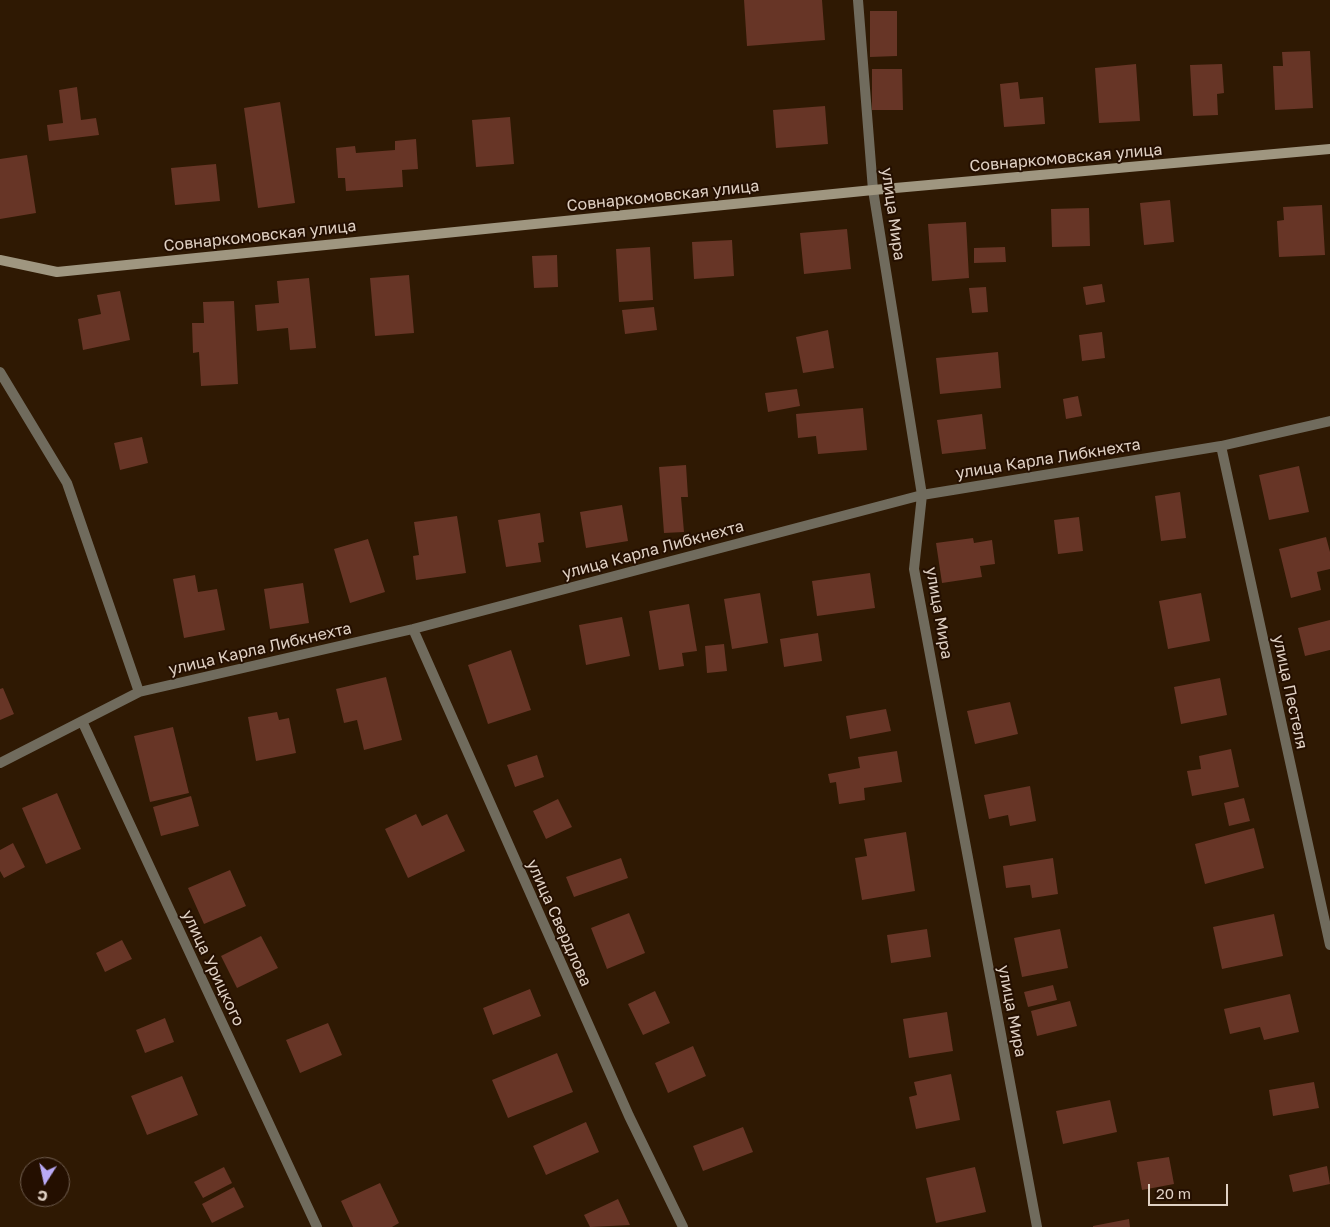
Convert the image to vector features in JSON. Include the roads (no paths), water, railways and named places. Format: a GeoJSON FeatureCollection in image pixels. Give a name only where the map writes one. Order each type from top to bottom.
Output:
{"type":"FeatureCollection","features":[{"type":"Feature","properties":{"kind":"street","name":"улица Мира"},"geometry":{"type":"LineString","coordinates":[[858,0],[873,190],[922,495],[914,569],[1037,1227]]}},
{"type":"Feature","properties":{"kind":"street","name":"Совнаркомовская улица"},"geometry":{"type":"LineString","coordinates":[[0,260],[57,272],[873,190],[1330,149]]}},
{"type":"Feature","properties":{"kind":"street"},"geometry":{"type":"LineString","coordinates":[[0,372],[67,483],[139,692]]}},
{"type":"Feature","properties":{"kind":"street","name":"улица Карла Либкнехта"},"geometry":{"type":"LineString","coordinates":[[0,763],[139,692],[412,629],[922,495],[1221,446],[1330,422]]}},
{"type":"Feature","properties":{"kind":"street","name":"улица Пестеля"},"geometry":{"type":"LineString","coordinates":[[1221,446],[1330,945]]}},
{"type":"Feature","properties":{"kind":"street","name":"улица Свердлова"},"geometry":{"type":"LineString","coordinates":[[412,629],[629,1116],[683,1227]]}},
{"type":"Feature","properties":{"kind":"street","name":"улица Урицкого"},"geometry":{"type":"LineString","coordinates":[[82,721],[316,1227]]}}]}
